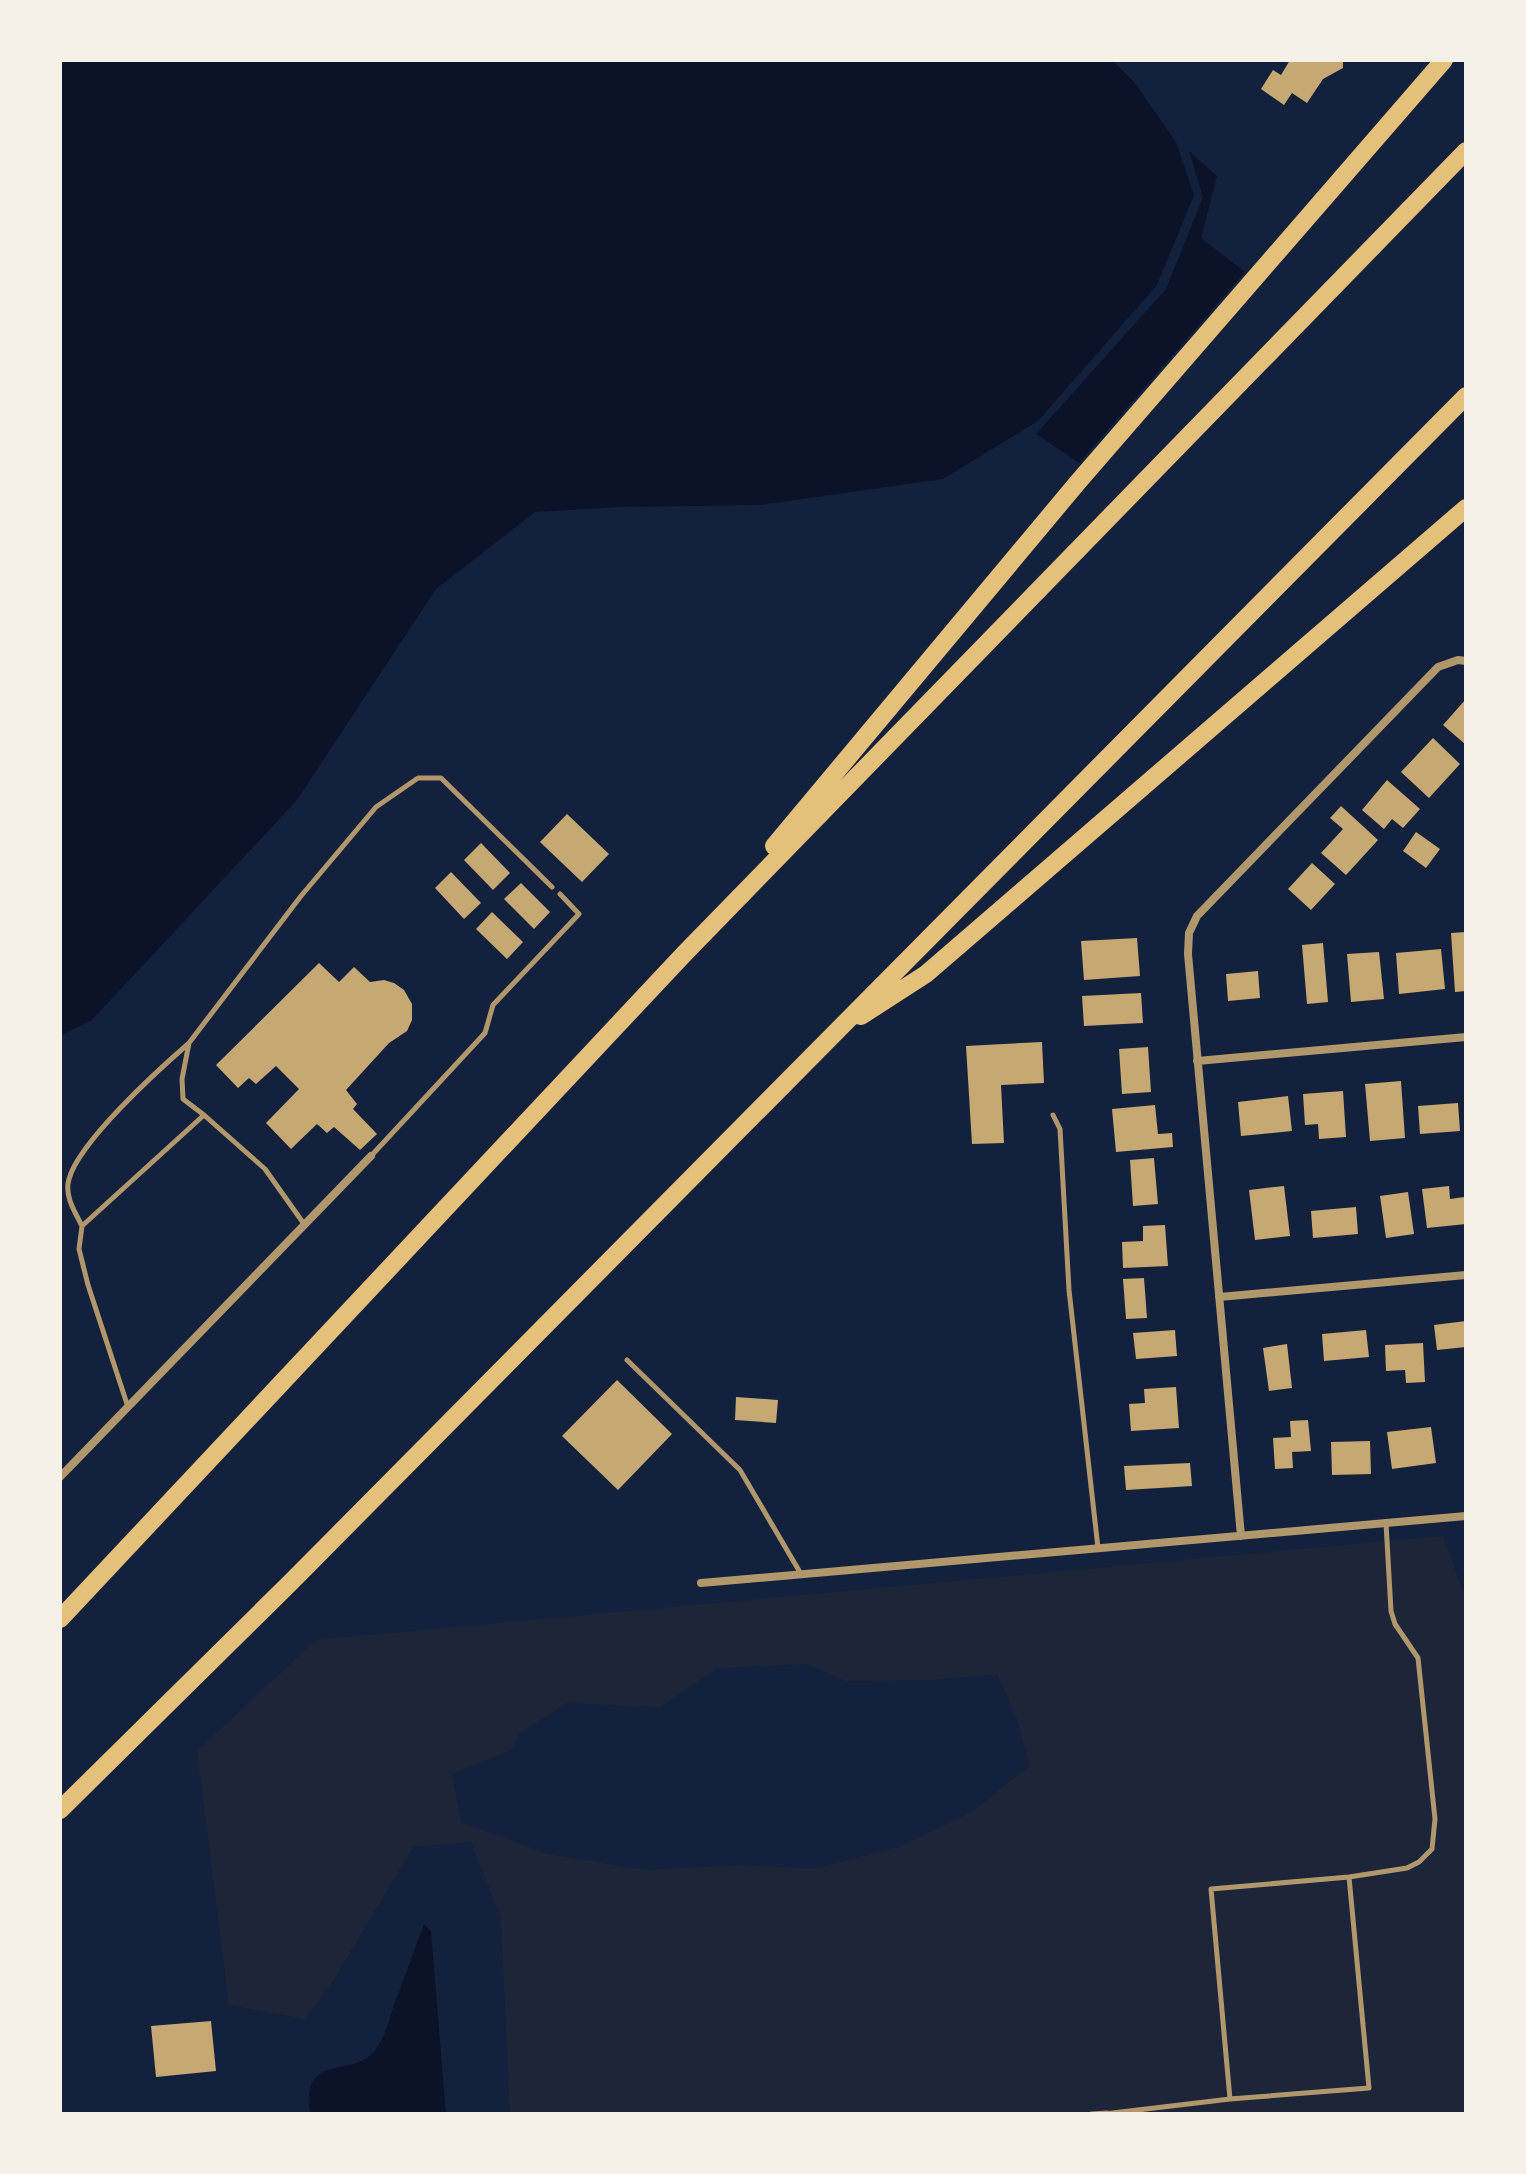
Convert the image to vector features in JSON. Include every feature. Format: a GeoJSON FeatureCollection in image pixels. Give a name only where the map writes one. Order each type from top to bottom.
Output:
{"type":"FeatureCollection","features":[{"type":"Feature","properties":{"kind":"highway"},"geometry":{"type":"LineString","coordinates":[[684,954],[1067,494],[1444,60]]}},
{"type":"Feature","properties":{"kind":"highway"},"geometry":{"type":"LineString","coordinates":[[60,1619],[684,954],[1466,151]]}},
{"type":"Feature","properties":{"kind":"highway"},"geometry":{"type":"LineString","coordinates":[[60,1810],[291,1582],[1466,396]]}},
{"type":"Feature","properties":{"kind":"highway"},"geometry":{"type":"LineString","coordinates":[[831,1035],[926,974],[1466,508]]}},
{"type":"Feature","properties":{"kind":"street"},"geometry":{"type":"LineString","coordinates":[[1241,1536],[1197,1061],[1189,933],[1197,916],[1438,667],[1458,660],[1466,661]]}},
{"type":"Feature","properties":{"kind":"street"},"geometry":{"type":"LineString","coordinates":[[1197,1061],[1466,1037]]}},
{"type":"Feature","properties":{"kind":"street"},"geometry":{"type":"LineString","coordinates":[[60,1477],[371,1156]]}},
{"type":"Feature","properties":{"kind":"street"},"geometry":{"type":"LineString","coordinates":[[1219,1297],[1466,1275]]}},
{"type":"Feature","properties":{"kind":"street"},"geometry":{"type":"LineString","coordinates":[[701,1583],[1466,1516]]}},
{"type":"Feature","properties":{"kind":"lane"},"geometry":{"type":"LineString","coordinates":[[128,1407],[88,1285],[79,1249],[82,1226],[69,1199],[69,1179],[86,1148],[128,1100],[189,1043],[301,896],[376,807],[418,778],[441,778],[552,887]]}},
{"type":"Feature","properties":{"kind":"lane"},"geometry":{"type":"LineString","coordinates":[[371,1156],[485,1033],[493,1005],[579,914],[560,894]]}},
{"type":"Feature","properties":{"kind":"lane"},"geometry":{"type":"LineString","coordinates":[[189,1043],[182,1079],[183,1099],[265,1169],[305,1225]]}},
{"type":"Feature","properties":{"kind":"lane"},"geometry":{"type":"LineString","coordinates":[[82,1226],[204,1115]]}},
{"type":"Feature","properties":{"kind":"lane"},"geometry":{"type":"LineString","coordinates":[[1053,1115],[1060,1129],[1069,1290],[1098,1549]]}},
{"type":"Feature","properties":{"kind":"lane"},"geometry":{"type":"LineString","coordinates":[[627,1360],[740,1470],[801,1575]]}},
{"type":"Feature","properties":{"kind":"lane"},"geometry":{"type":"LineString","coordinates":[[1230,2099],[1211,1889],[1349,1877],[1407,1868],[1419,1862],[1432,1849],[1435,1819],[1418,1658],[1395,1624],[1391,1611],[1386,1523]]}},
{"type":"Feature","properties":{"kind":"lane"},"geometry":{"type":"LineString","coordinates":[[1091,2114],[1369,2088],[1349,1877]]}},
{"type":"Feature","properties":{"kind":"shaded area"},"geometry":{"type":"Polygon","coordinates":[[[60,60],[1112,60],[1134,82],[1176,142],[1194,195],[1157,285],[1038,421],[943,479],[761,505],[535,512],[436,589],[297,800],[92,1020],[60,1036],[60,60]]]}},
{"type":"Feature","properties":{"kind":"shaded area"},"geometry":{"type":"Polygon","coordinates":[[[1189,151],[1217,176],[1201,238],[1245,272],[1079,463],[1036,434],[1166,289],[1203,197],[1189,151]]]}},
{"type":"Feature","properties":{"kind":"shaded area"},"geometry":{"type":"Polygon","coordinates":[[[1443,1536],[1466,1600],[1466,2114],[510,2114],[501,1917],[471,1842],[413,1847],[333,1981],[305,2019],[229,2005],[197,1751],[316,1640],[1443,1536]],[[806,1664],[717,1668],[661,1707],[567,1703],[520,1733],[511,1750],[452,1774],[461,1822],[548,1854],[644,1870],[747,1865],[812,1869],[899,1847],[975,1810],[1030,1765],[1016,1717],[997,1674],[934,1680],[845,1681],[806,1664]]]}},
{"type":"Feature","properties":{"kind":"shaded area"},"geometry":{"type":"Polygon","coordinates":[[[424,1924],[431,1931],[446,2114],[310,2114],[309,2094],[313,2081],[331,2069],[366,2059],[378,2045],[424,1924]]]}},
{"type":"Feature","properties":{"kind":"building"},"geometry":{"type":"Polygon","coordinates":[[[1290,60],[1343,60],[1343,68],[1323,79],[1307,103],[1292,93],[1284,105],[1261,89],[1273,70],[1281,75],[1290,60]]]}},
{"type":"Feature","properties":{"kind":"building"},"geometry":{"type":"Polygon","coordinates":[[[1466,699],[1466,745],[1443,725],[1466,699]]]}},
{"type":"Feature","properties":{"kind":"building"},"geometry":{"type":"Polygon","coordinates":[[[1433,738],[1460,764],[1429,798],[1401,772],[1433,738]]]}},
{"type":"Feature","properties":{"kind":"building"},"geometry":{"type":"Polygon","coordinates":[[[1387,780],[1420,809],[1403,828],[1392,819],[1384,829],[1362,810],[1387,780]]]}},
{"type":"Feature","properties":{"kind":"building"},"geometry":{"type":"Polygon","coordinates":[[[1341,806],[1378,840],[1346,875],[1321,853],[1343,829],[1330,818],[1341,806]]]}},
{"type":"Feature","properties":{"kind":"building"},"geometry":{"type":"Polygon","coordinates":[[[567,814],[609,854],[582,882],[540,842],[567,814]]]}},
{"type":"Feature","properties":{"kind":"building"},"geometry":{"type":"Polygon","coordinates":[[[1416,832],[1440,849],[1426,868],[1403,851],[1416,832]]]}},
{"type":"Feature","properties":{"kind":"building"},"geometry":{"type":"Polygon","coordinates":[[[481,843],[510,873],[493,890],[464,860],[481,843]]]}},
{"type":"Feature","properties":{"kind":"building"},"geometry":{"type":"Polygon","coordinates":[[[1312,863],[1335,884],[1311,910],[1288,889],[1312,863]]]}},
{"type":"Feature","properties":{"kind":"building"},"geometry":{"type":"Polygon","coordinates":[[[451,872],[481,903],[464,919],[435,888],[451,872]]]}},
{"type":"Feature","properties":{"kind":"building"},"geometry":{"type":"Polygon","coordinates":[[[521,883],[550,912],[534,929],[504,899],[521,883]]]}},
{"type":"Feature","properties":{"kind":"building"},"geometry":{"type":"Polygon","coordinates":[[[492,912],[523,942],[507,959],[476,929],[492,912]]]}},
{"type":"Feature","properties":{"kind":"building"},"geometry":{"type":"Polygon","coordinates":[[[1466,932],[1466,991],[1455,992],[1451,933],[1466,932]]]}},
{"type":"Feature","properties":{"kind":"building"},"geometry":{"type":"Polygon","coordinates":[[[1137,938],[1140,976],[1084,980],[1081,941],[1137,938]]]}},
{"type":"Feature","properties":{"kind":"building"},"geometry":{"type":"Polygon","coordinates":[[[1323,943],[1328,1002],[1307,1004],[1302,945],[1323,943]]]}},
{"type":"Feature","properties":{"kind":"building"},"geometry":{"type":"Polygon","coordinates":[[[1441,949],[1445,989],[1399,994],[1396,953],[1441,949]]]}},
{"type":"Feature","properties":{"kind":"building"},"geometry":{"type":"Polygon","coordinates":[[[1379,952],[1384,999],[1351,1002],[1347,954],[1379,952]]]}},
{"type":"Feature","properties":{"kind":"building"},"geometry":{"type":"Polygon","coordinates":[[[319,963],[339,982],[354,967],[370,982],[384,980],[394,983],[404,990],[412,1004],[412,1020],[407,1031],[389,1043],[346,1090],[357,1104],[353,1109],[377,1134],[360,1150],[334,1127],[327,1133],[317,1124],[291,1149],[266,1123],[299,1089],[276,1066],[256,1084],[249,1078],[238,1088],[216,1065],[319,963]]]}},
{"type":"Feature","properties":{"kind":"building"},"geometry":{"type":"Polygon","coordinates":[[[1258,971],[1260,998],[1228,1001],[1226,974],[1258,971]]]}},
{"type":"Feature","properties":{"kind":"building"},"geometry":{"type":"Polygon","coordinates":[[[1141,993],[1143,1023],[1084,1026],[1082,996],[1141,993]]]}},
{"type":"Feature","properties":{"kind":"building"},"geometry":{"type":"Polygon","coordinates":[[[1042,1042],[1044,1083],[1001,1085],[1004,1143],[972,1144],[966,1046],[1042,1042]]]}},
{"type":"Feature","properties":{"kind":"building"},"geometry":{"type":"Polygon","coordinates":[[[1148,1047],[1151,1092],[1122,1094],[1119,1049],[1148,1047]]]}},
{"type":"Feature","properties":{"kind":"building"},"geometry":{"type":"Polygon","coordinates":[[[1401,1081],[1405,1138],[1370,1141],[1365,1084],[1401,1081]]]}},
{"type":"Feature","properties":{"kind":"building"},"geometry":{"type":"Polygon","coordinates":[[[1343,1091],[1346,1137],[1319,1139],[1318,1124],[1305,1125],[1303,1094],[1343,1091]]]}},
{"type":"Feature","properties":{"kind":"building"},"geometry":{"type":"Polygon","coordinates":[[[1288,1096],[1292,1131],[1241,1136],[1238,1102],[1288,1096]]]}},
{"type":"Feature","properties":{"kind":"building"},"geometry":{"type":"Polygon","coordinates":[[[1458,1103],[1460,1131],[1420,1134],[1418,1106],[1458,1103]]]}},
{"type":"Feature","properties":{"kind":"building"},"geometry":{"type":"Polygon","coordinates":[[[1155,1105],[1158,1134],[1172,1133],[1173,1147],[1116,1152],[1112,1109],[1155,1105]]]}},
{"type":"Feature","properties":{"kind":"building"},"geometry":{"type":"Polygon","coordinates":[[[1154,1158],[1158,1204],[1133,1206],[1130,1160],[1154,1158]]]}},
{"type":"Feature","properties":{"kind":"building"},"geometry":{"type":"Polygon","coordinates":[[[1284,1186],[1290,1236],[1255,1240],[1249,1190],[1284,1186]]]}},
{"type":"Feature","properties":{"kind":"building"},"geometry":{"type":"Polygon","coordinates":[[[1449,1186],[1450,1199],[1464,1197],[1466,1224],[1427,1228],[1422,1189],[1449,1186]]]}},
{"type":"Feature","properties":{"kind":"building"},"geometry":{"type":"Polygon","coordinates":[[[1408,1192],[1414,1234],[1386,1238],[1380,1196],[1408,1192]]]}},
{"type":"Feature","properties":{"kind":"building"},"geometry":{"type":"Polygon","coordinates":[[[1356,1207],[1358,1234],[1313,1238],[1311,1211],[1356,1207]]]}},
{"type":"Feature","properties":{"kind":"building"},"geometry":{"type":"Polygon","coordinates":[[[1165,1225],[1168,1266],[1123,1268],[1122,1242],[1143,1241],[1143,1226],[1165,1225]]]}},
{"type":"Feature","properties":{"kind":"building"},"geometry":{"type":"Polygon","coordinates":[[[1144,1278],[1147,1318],[1126,1319],[1123,1279],[1144,1278]]]}},
{"type":"Feature","properties":{"kind":"building"},"geometry":{"type":"Polygon","coordinates":[[[1466,1321],[1466,1347],[1437,1350],[1434,1325],[1466,1321]]]}},
{"type":"Feature","properties":{"kind":"building"},"geometry":{"type":"Polygon","coordinates":[[[1175,1330],[1177,1356],[1136,1359],[1133,1333],[1175,1330]]]}},
{"type":"Feature","properties":{"kind":"building"},"geometry":{"type":"Polygon","coordinates":[[[1366,1330],[1369,1357],[1324,1361],[1322,1334],[1366,1330]]]}},
{"type":"Feature","properties":{"kind":"building"},"geometry":{"type":"Polygon","coordinates":[[[1423,1343],[1425,1382],[1406,1383],[1405,1370],[1386,1371],[1385,1345],[1423,1343]]]}},
{"type":"Feature","properties":{"kind":"building"},"geometry":{"type":"Polygon","coordinates":[[[1287,1344],[1292,1388],[1269,1391],[1263,1348],[1287,1344]]]}},
{"type":"Feature","properties":{"kind":"building"},"geometry":{"type":"Polygon","coordinates":[[[617,1380],[672,1434],[618,1490],[562,1436],[617,1380]]]}},
{"type":"Feature","properties":{"kind":"building"},"geometry":{"type":"Polygon","coordinates":[[[1176,1387],[1179,1428],[1131,1431],[1129,1404],[1145,1403],[1144,1389],[1176,1387]]]}},
{"type":"Feature","properties":{"kind":"building"},"geometry":{"type":"Polygon","coordinates":[[[736,1397],[778,1400],[776,1423],[735,1420],[736,1397]]]}},
{"type":"Feature","properties":{"kind":"building"},"geometry":{"type":"Polygon","coordinates":[[[1308,1420],[1311,1451],[1292,1452],[1293,1468],[1275,1469],[1273,1438],[1291,1437],[1290,1421],[1308,1420]]]}},
{"type":"Feature","properties":{"kind":"building"},"geometry":{"type":"Polygon","coordinates":[[[1431,1427],[1436,1463],[1392,1469],[1387,1432],[1431,1427]]]}},
{"type":"Feature","properties":{"kind":"building"},"geometry":{"type":"Polygon","coordinates":[[[1370,1441],[1371,1474],[1332,1475],[1331,1442],[1370,1441]]]}},
{"type":"Feature","properties":{"kind":"building"},"geometry":{"type":"Polygon","coordinates":[[[1190,1463],[1192,1486],[1126,1490],[1124,1466],[1190,1463]]]}},
{"type":"Feature","properties":{"kind":"building"},"geometry":{"type":"Polygon","coordinates":[[[211,2021],[216,2071],[156,2077],[151,2026],[211,2021]]]}}]}
